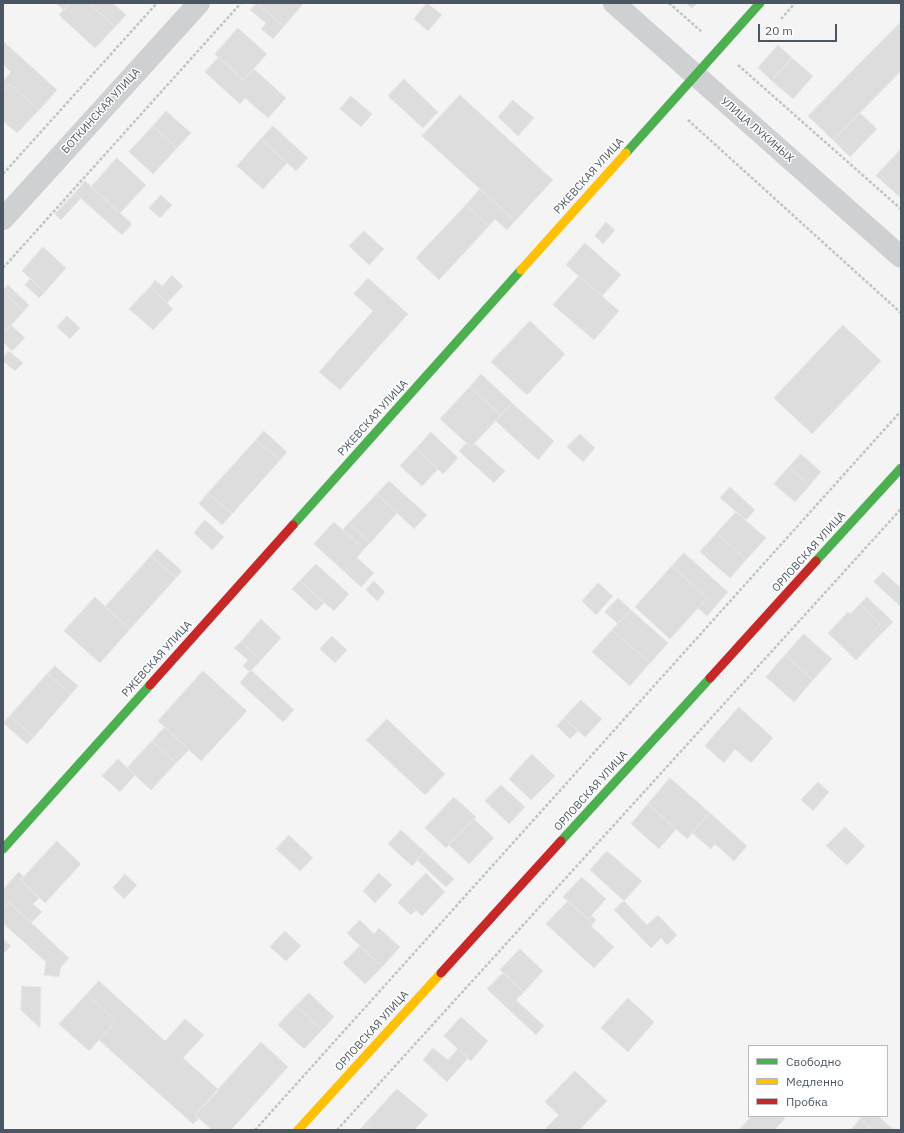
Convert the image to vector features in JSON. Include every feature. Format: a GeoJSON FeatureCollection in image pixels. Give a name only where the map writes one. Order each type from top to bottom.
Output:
{"type":"FeatureCollection","features":[{"type":"Feature","properties":{"kind":"street","name":"БОТКИНСКАЯ УЛИЦА"},"geometry":{"type":"LineString","coordinates":[[3,219],[199,3]]}},
{"type":"Feature","properties":{"kind":"street","name":"УЛИЦА ЛУКИНЫХ"},"geometry":{"type":"LineString","coordinates":[[614,3],[901,257]]}},
{"type":"Feature","properties":{"kind":"street","name":"РЖЕВСКАЯ УЛИЦА"},"geometry":{"type":"LineString","coordinates":[[3,849],[760,3]]}},
{"type":"Feature","properties":{"kind":"street","name":"ОРЛОВСКАЯ УЛИЦА"},"geometry":{"type":"LineString","coordinates":[[298,1130],[901,468]]}},
{"type":"Feature","properties":{"kind":"path"},"geometry":{"type":"LineString","coordinates":[[3,174],[157,3]]}},
{"type":"Feature","properties":{"kind":"path"},"geometry":{"type":"LineString","coordinates":[[3,268],[241,3]]}},
{"type":"Feature","properties":{"kind":"path"},"geometry":{"type":"LineString","coordinates":[[669,3],[901,209]]}},
{"type":"Feature","properties":{"kind":"path"},"geometry":{"type":"LineString","coordinates":[[670,104],[901,313]]}},
{"type":"Feature","properties":{"kind":"path"},"geometry":{"type":"LineString","coordinates":[[255,1130],[901,411]]}},
{"type":"Feature","properties":{"kind":"path"},"geometry":{"type":"LineString","coordinates":[[337,1130],[901,509]]}},
{"type":"Feature","properties":{"kind":"building"},"geometry":{"type":"Polygon","coordinates":[[[56,3],[70,3],[64,10],[56,3]]]}},
{"type":"Feature","properties":{"kind":"building"},"geometry":{"type":"Polygon","coordinates":[[[70,3],[89,3],[115,27],[95,48],[59,15],[70,3]]]}},
{"type":"Feature","properties":{"kind":"building"},"geometry":{"type":"Polygon","coordinates":[[[89,3],[113,3],[126,15],[115,27],[89,3]]]}},
{"type":"Feature","properties":{"kind":"building"},"geometry":{"type":"Polygon","coordinates":[[[257,3],[301,3],[303,4],[284,26],[257,3]]]}},
{"type":"Feature","properties":{"kind":"building"},"geometry":{"type":"Polygon","coordinates":[[[257,3],[284,26],[273,39],[261,29],[266,23],[250,10],[257,3]]]}},
{"type":"Feature","properties":{"kind":"building"},"geometry":{"type":"Polygon","coordinates":[[[427,3],[442,15],[428,31],[414,19],[427,3]]]}},
{"type":"Feature","properties":{"kind":"building"},"geometry":{"type":"Polygon","coordinates":[[[686,3],[697,3],[692,8],[686,3]]]}},
{"type":"Feature","properties":{"kind":"building"},"geometry":{"type":"Polygon","coordinates":[[[901,22],[901,71],[833,140],[808,116],[901,22]]]}},
{"type":"Feature","properties":{"kind":"building"},"geometry":{"type":"Polygon","coordinates":[[[238,28],[267,54],[243,80],[215,54],[238,28]]]}},
{"type":"Feature","properties":{"kind":"building"},"geometry":{"type":"Polygon","coordinates":[[[3,41],[57,90],[39,110],[10,84],[3,92],[3,81],[11,72],[3,64],[3,41]]]}},
{"type":"Feature","properties":{"kind":"building"},"geometry":{"type":"Polygon","coordinates":[[[778,45],[792,58],[772,81],[758,68],[778,45]]]}},
{"type":"Feature","properties":{"kind":"building"},"geometry":{"type":"Polygon","coordinates":[[[219,57],[243,80],[254,69],[286,98],[268,118],[245,98],[240,104],[205,72],[219,57]]]}},
{"type":"Feature","properties":{"kind":"building"},"geometry":{"type":"Polygon","coordinates":[[[792,58],[813,76],[793,99],[772,81],[792,58]]]}},
{"type":"Feature","properties":{"kind":"building"},"geometry":{"type":"Polygon","coordinates":[[[404,79],[438,112],[423,128],[388,96],[404,79]]]}},
{"type":"Feature","properties":{"kind":"building"},"geometry":{"type":"Polygon","coordinates":[[[10,84],[39,110],[17,133],[3,121],[3,92],[10,84]]]}},
{"type":"Feature","properties":{"kind":"building"},"geometry":{"type":"Polygon","coordinates":[[[460,95],[553,180],[515,221],[422,136],[460,95]]]}},
{"type":"Feature","properties":{"kind":"building"},"geometry":{"type":"Polygon","coordinates":[[[351,96],[372,114],[361,127],[340,109],[351,96]]]}},
{"type":"Feature","properties":{"kind":"building"},"geometry":{"type":"Polygon","coordinates":[[[513,100],[534,118],[518,136],[498,117],[513,100]]]}},
{"type":"Feature","properties":{"kind":"building"},"geometry":{"type":"Polygon","coordinates":[[[166,111],[191,133],[177,148],[153,126],[166,111]]]}},
{"type":"Feature","properties":{"kind":"building"},"geometry":{"type":"Polygon","coordinates":[[[860,113],[877,129],[850,157],[833,140],[860,113]]]}},
{"type":"Feature","properties":{"kind":"building"},"geometry":{"type":"Polygon","coordinates":[[[153,126],[177,148],[153,174],[129,152],[153,126]]]}},
{"type":"Feature","properties":{"kind":"building"},"geometry":{"type":"Polygon","coordinates":[[[273,126],[308,158],[296,171],[261,139],[273,126]]]}},
{"type":"Feature","properties":{"kind":"building"},"geometry":{"type":"Polygon","coordinates":[[[261,139],[287,163],[263,189],[237,166],[261,139]]]}},
{"type":"Feature","properties":{"kind":"building"},"geometry":{"type":"Polygon","coordinates":[[[900,150],[901,151],[901,198],[876,176],[900,150]]]}},
{"type":"Feature","properties":{"kind":"building"},"geometry":{"type":"Polygon","coordinates":[[[117,158],[146,185],[120,213],[91,187],[117,158]]]}},
{"type":"Feature","properties":{"kind":"building"},"geometry":{"type":"Polygon","coordinates":[[[85,181],[132,224],[122,235],[75,193],[85,181]]]}},
{"type":"Feature","properties":{"kind":"building"},"geometry":{"type":"Polygon","coordinates":[[[480,189],[515,221],[507,230],[495,219],[489,226],[466,205],[480,189]]]}},
{"type":"Feature","properties":{"kind":"building"},"geometry":{"type":"Polygon","coordinates":[[[75,193],[81,198],[61,220],[55,214],[75,193]]]}},
{"type":"Feature","properties":{"kind":"building"},"geometry":{"type":"Polygon","coordinates":[[[161,195],[172,205],[160,218],[149,208],[161,195]]]}},
{"type":"Feature","properties":{"kind":"building"},"geometry":{"type":"Polygon","coordinates":[[[466,205],[489,226],[439,280],[416,258],[466,205]]]}},
{"type":"Feature","properties":{"kind":"building"},"geometry":{"type":"Polygon","coordinates":[[[606,222],[615,230],[603,244],[595,236],[606,222]]]}},
{"type":"Feature","properties":{"kind":"building"},"geometry":{"type":"Polygon","coordinates":[[[364,231],[384,249],[369,265],[349,246],[364,231]]]}},
{"type":"Feature","properties":{"kind":"building"},"geometry":{"type":"Polygon","coordinates":[[[585,243],[621,275],[602,296],[566,265],[585,243]]]}},
{"type":"Feature","properties":{"kind":"building"},"geometry":{"type":"Polygon","coordinates":[[[43,247],[66,268],[45,292],[22,271],[43,247]]]}},
{"type":"Feature","properties":{"kind":"building"},"geometry":{"type":"Polygon","coordinates":[[[172,275],[183,286],[167,303],[150,287],[155,280],[162,286],[172,275]]]}},
{"type":"Feature","properties":{"kind":"building"},"geometry":{"type":"Polygon","coordinates":[[[579,276],[619,311],[594,340],[553,305],[579,276]]]}},
{"type":"Feature","properties":{"kind":"building"},"geometry":{"type":"Polygon","coordinates":[[[31,278],[45,292],[39,298],[25,285],[31,278]]]}},
{"type":"Feature","properties":{"kind":"building"},"geometry":{"type":"Polygon","coordinates":[[[368,278],[408,314],[340,390],[319,372],[373,311],[354,294],[368,278]]]}},
{"type":"Feature","properties":{"kind":"building"},"geometry":{"type":"Polygon","coordinates":[[[8,285],[29,305],[24,311],[3,291],[8,285]]]}},
{"type":"Feature","properties":{"kind":"building"},"geometry":{"type":"Polygon","coordinates":[[[150,287],[173,309],[153,330],[129,309],[150,287]]]}},
{"type":"Feature","properties":{"kind":"building"},"geometry":{"type":"Polygon","coordinates":[[[3,291],[24,311],[5,332],[3,331],[3,291]]]}},
{"type":"Feature","properties":{"kind":"building"},"geometry":{"type":"Polygon","coordinates":[[[67,316],[80,328],[70,339],[57,327],[67,316]]]}},
{"type":"Feature","properties":{"kind":"building"},"geometry":{"type":"Polygon","coordinates":[[[530,321],[565,354],[527,395],[491,362],[530,321]]]}},
{"type":"Feature","properties":{"kind":"building"},"geometry":{"type":"Polygon","coordinates":[[[11,325],[25,338],[12,351],[3,342],[3,331],[5,332],[11,325]]]}},
{"type":"Feature","properties":{"kind":"building"},"geometry":{"type":"Polygon","coordinates":[[[843,325],[881,361],[812,434],[774,398],[843,325]]]}},
{"type":"Feature","properties":{"kind":"building"},"geometry":{"type":"Polygon","coordinates":[[[9,351],[23,363],[15,371],[3,361],[3,357],[9,351]]]}},
{"type":"Feature","properties":{"kind":"building"},"geometry":{"type":"Polygon","coordinates":[[[481,374],[512,403],[501,415],[470,387],[481,374]]]}},
{"type":"Feature","properties":{"kind":"building"},"geometry":{"type":"Polygon","coordinates":[[[470,387],[501,415],[471,447],[440,419],[470,387]]]}},
{"type":"Feature","properties":{"kind":"building"},"geometry":{"type":"Polygon","coordinates":[[[512,403],[554,441],[538,460],[496,421],[512,403]]]}},
{"type":"Feature","properties":{"kind":"building"},"geometry":{"type":"Polygon","coordinates":[[[264,431],[287,452],[280,460],[256,440],[264,431]]]}},
{"type":"Feature","properties":{"kind":"building"},"geometry":{"type":"Polygon","coordinates":[[[431,432],[458,458],[443,474],[416,449],[431,432]]]}},
{"type":"Feature","properties":{"kind":"building"},"geometry":{"type":"Polygon","coordinates":[[[580,434],[595,448],[583,462],[567,447],[580,434]]]}},
{"type":"Feature","properties":{"kind":"building"},"geometry":{"type":"Polygon","coordinates":[[[256,440],[280,460],[232,514],[208,493],[256,440]]]}},
{"type":"Feature","properties":{"kind":"building"},"geometry":{"type":"Polygon","coordinates":[[[467,443],[471,447],[475,444],[505,471],[494,483],[459,451],[467,443]]]}},
{"type":"Feature","properties":{"kind":"building"},"geometry":{"type":"Polygon","coordinates":[[[416,449],[438,469],[422,486],[400,466],[416,449]]]}},
{"type":"Feature","properties":{"kind":"building"},"geometry":{"type":"Polygon","coordinates":[[[801,454],[821,472],[809,486],[789,467],[801,454]]]}},
{"type":"Feature","properties":{"kind":"building"},"geometry":{"type":"Polygon","coordinates":[[[789,467],[809,486],[795,502],[774,484],[789,467]]]}},
{"type":"Feature","properties":{"kind":"building"},"geometry":{"type":"Polygon","coordinates":[[[389,481],[427,515],[414,529],[377,494],[389,481]]]}},
{"type":"Feature","properties":{"kind":"building"},"geometry":{"type":"Polygon","coordinates":[[[730,487],[755,510],[746,520],[720,498],[730,487]]]}},
{"type":"Feature","properties":{"kind":"building"},"geometry":{"type":"Polygon","coordinates":[[[208,493],[232,514],[222,525],[199,504],[208,493]]]}},
{"type":"Feature","properties":{"kind":"building"},"geometry":{"type":"Polygon","coordinates":[[[377,494],[397,513],[370,543],[349,523],[377,494]]]}},
{"type":"Feature","properties":{"kind":"building"},"geometry":{"type":"Polygon","coordinates":[[[736,512],[766,538],[746,560],[717,533],[736,512]]]}},
{"type":"Feature","properties":{"kind":"building"},"geometry":{"type":"Polygon","coordinates":[[[205,520],[224,537],[212,550],[194,533],[205,520]]]}},
{"type":"Feature","properties":{"kind":"building"},"geometry":{"type":"Polygon","coordinates":[[[334,522],[364,549],[357,558],[374,573],[361,587],[314,544],[334,522]]]}},
{"type":"Feature","properties":{"kind":"building"},"geometry":{"type":"Polygon","coordinates":[[[349,523],[370,543],[364,549],[343,530],[349,523]]]}},
{"type":"Feature","properties":{"kind":"building"},"geometry":{"type":"Polygon","coordinates":[[[717,533],[746,560],[730,578],[700,552],[717,533]]]}},
{"type":"Feature","properties":{"kind":"building"},"geometry":{"type":"Polygon","coordinates":[[[157,549],[182,571],[176,578],[151,556],[157,549]]]}},
{"type":"Feature","properties":{"kind":"building"},"geometry":{"type":"Polygon","coordinates":[[[684,553],[728,592],[707,616],[698,608],[707,598],[672,566],[684,553]]]}},
{"type":"Feature","properties":{"kind":"building"},"geometry":{"type":"Polygon","coordinates":[[[151,556],[176,578],[130,629],[105,607],[151,556]]]}},
{"type":"Feature","properties":{"kind":"building"},"geometry":{"type":"Polygon","coordinates":[[[316,564],[349,594],[334,611],[300,581],[316,564]]]}},
{"type":"Feature","properties":{"kind":"building"},"geometry":{"type":"Polygon","coordinates":[[[672,566],[707,598],[670,639],[635,607],[672,566]]]}},
{"type":"Feature","properties":{"kind":"building"},"geometry":{"type":"Polygon","coordinates":[[[883,572],[901,588],[901,607],[874,582],[883,572]]]}},
{"type":"Feature","properties":{"kind":"building"},"geometry":{"type":"Polygon","coordinates":[[[300,581],[324,603],[316,611],[292,589],[300,581]]]}},
{"type":"Feature","properties":{"kind":"building"},"geometry":{"type":"Polygon","coordinates":[[[374,581],[385,592],[377,601],[366,590],[374,581]]]}},
{"type":"Feature","properties":{"kind":"building"},"geometry":{"type":"Polygon","coordinates":[[[598,583],[613,596],[596,615],[582,601],[598,583]]]}},
{"type":"Feature","properties":{"kind":"building"},"geometry":{"type":"Polygon","coordinates":[[[95,597],[130,629],[100,663],[64,631],[95,597]]]}},
{"type":"Feature","properties":{"kind":"building"},"geometry":{"type":"Polygon","coordinates":[[[867,597],[893,622],[876,639],[871,634],[880,625],[860,604],[867,597]]]}},
{"type":"Feature","properties":{"kind":"building"},"geometry":{"type":"Polygon","coordinates":[[[618,598],[631,610],[618,624],[605,612],[618,598]]]}},
{"type":"Feature","properties":{"kind":"building"},"geometry":{"type":"Polygon","coordinates":[[[860,604],[880,625],[871,634],[876,639],[856,660],[828,633],[848,612],[850,614],[860,604]]]}},
{"type":"Feature","properties":{"kind":"building"},"geometry":{"type":"Polygon","coordinates":[[[631,610],[668,643],[650,663],[612,630],[631,610]]]}},
{"type":"Feature","properties":{"kind":"building"},"geometry":{"type":"Polygon","coordinates":[[[261,619],[281,638],[261,660],[241,642],[261,619]]]}},
{"type":"Feature","properties":{"kind":"building"},"geometry":{"type":"Polygon","coordinates":[[[612,630],[650,663],[630,686],[592,652],[612,630]]]}},
{"type":"Feature","properties":{"kind":"building"},"geometry":{"type":"Polygon","coordinates":[[[804,634],[832,659],[813,680],[785,655],[804,634]]]}},
{"type":"Feature","properties":{"kind":"building"},"geometry":{"type":"Polygon","coordinates":[[[332,636],[347,650],[335,663],[320,649],[332,636]]]}},
{"type":"Feature","properties":{"kind":"building"},"geometry":{"type":"Polygon","coordinates":[[[241,642],[261,660],[250,672],[243,666],[248,660],[234,648],[241,642]]]}},
{"type":"Feature","properties":{"kind":"building"},"geometry":{"type":"Polygon","coordinates":[[[785,655],[813,680],[794,702],[766,677],[785,655]]]}},
{"type":"Feature","properties":{"kind":"building"},"geometry":{"type":"Polygon","coordinates":[[[55,666],[78,686],[71,694],[47,674],[55,666]]]}},
{"type":"Feature","properties":{"kind":"building"},"geometry":{"type":"Polygon","coordinates":[[[251,670],[294,710],[283,722],[240,683],[251,670]]]}},
{"type":"Feature","properties":{"kind":"building"},"geometry":{"type":"Polygon","coordinates":[[[203,671],[247,711],[201,761],[158,721],[203,671]]]}},
{"type":"Feature","properties":{"kind":"building"},"geometry":{"type":"Polygon","coordinates":[[[47,674],[71,694],[34,737],[10,716],[47,674]]]}},
{"type":"Feature","properties":{"kind":"building"},"geometry":{"type":"Polygon","coordinates":[[[581,700],[602,719],[585,737],[564,718],[581,700]]]}},
{"type":"Feature","properties":{"kind":"building"},"geometry":{"type":"Polygon","coordinates":[[[739,707],[773,738],[751,763],[735,749],[724,763],[705,746],[739,707]]]}},
{"type":"Feature","properties":{"kind":"building"},"geometry":{"type":"Polygon","coordinates":[[[10,716],[34,737],[27,744],[3,723],[10,716]]]}},
{"type":"Feature","properties":{"kind":"building"},"geometry":{"type":"Polygon","coordinates":[[[564,718],[578,731],[570,739],[557,726],[564,718]]]}},
{"type":"Feature","properties":{"kind":"building"},"geometry":{"type":"Polygon","coordinates":[[[387,719],[445,774],[425,795],[366,740],[387,719]]]}},
{"type":"Feature","properties":{"kind":"building"},"geometry":{"type":"Polygon","coordinates":[[[165,727],[189,750],[176,763],[152,741],[165,727]]]}},
{"type":"Feature","properties":{"kind":"building"},"geometry":{"type":"Polygon","coordinates":[[[152,741],[176,763],[151,790],[127,768],[152,741]]]}},
{"type":"Feature","properties":{"kind":"building"},"geometry":{"type":"Polygon","coordinates":[[[532,754],[555,776],[531,800],[509,779],[532,754]]]}},
{"type":"Feature","properties":{"kind":"building"},"geometry":{"type":"Polygon","coordinates":[[[118,759],[135,775],[120,792],[102,776],[118,759]]]}},
{"type":"Feature","properties":{"kind":"building"},"geometry":{"type":"Polygon","coordinates":[[[670,778],[710,813],[687,839],[648,804],[670,778]]]}},
{"type":"Feature","properties":{"kind":"building"},"geometry":{"type":"Polygon","coordinates":[[[818,782],[829,792],[813,811],[801,800],[818,782]]]}},
{"type":"Feature","properties":{"kind":"building"},"geometry":{"type":"Polygon","coordinates":[[[501,785],[525,807],[509,824],[485,801],[501,785]]]}},
{"type":"Feature","properties":{"kind":"building"},"geometry":{"type":"Polygon","coordinates":[[[454,797],[476,817],[446,848],[425,828],[454,797]]]}},
{"type":"Feature","properties":{"kind":"building"},"geometry":{"type":"Polygon","coordinates":[[[648,804],[676,829],[659,849],[631,824],[648,804]]]}},
{"type":"Feature","properties":{"kind":"building"},"geometry":{"type":"Polygon","coordinates":[[[710,813],[747,846],[734,861],[715,844],[711,849],[692,833],[710,813]]]}},
{"type":"Feature","properties":{"kind":"building"},"geometry":{"type":"Polygon","coordinates":[[[474,819],[494,838],[469,864],[449,845],[474,819]]]}},
{"type":"Feature","properties":{"kind":"building"},"geometry":{"type":"Polygon","coordinates":[[[845,827],[865,846],[847,865],[826,846],[845,827]]]}},
{"type":"Feature","properties":{"kind":"building"},"geometry":{"type":"Polygon","coordinates":[[[401,830],[425,852],[412,866],[388,844],[401,830]]]}},
{"type":"Feature","properties":{"kind":"building"},"geometry":{"type":"Polygon","coordinates":[[[289,835],[313,858],[300,871],[276,849],[289,835]]]}},
{"type":"Feature","properties":{"kind":"building"},"geometry":{"type":"Polygon","coordinates":[[[57,841],[81,864],[45,903],[21,880],[57,841]]]}},
{"type":"Feature","properties":{"kind":"building"},"geometry":{"type":"Polygon","coordinates":[[[607,851],[642,881],[624,901],[590,870],[607,851]]]}},
{"type":"Feature","properties":{"kind":"building"},"geometry":{"type":"Polygon","coordinates":[[[425,852],[454,879],[446,887],[417,860],[425,852]]]}},
{"type":"Feature","properties":{"kind":"building"},"geometry":{"type":"Polygon","coordinates":[[[19,872],[24,877],[21,880],[39,898],[33,904],[42,912],[31,923],[9,902],[3,909],[3,890],[19,872]]]}},
{"type":"Feature","properties":{"kind":"building"},"geometry":{"type":"Polygon","coordinates":[[[379,873],[392,885],[375,903],[363,891],[379,873]]]}},
{"type":"Feature","properties":{"kind":"building"},"geometry":{"type":"Polygon","coordinates":[[[426,873],[445,892],[422,916],[403,897],[426,873]]]}},
{"type":"Feature","properties":{"kind":"building"},"geometry":{"type":"Polygon","coordinates":[[[125,874],[137,885],[124,899],[113,888],[125,874]]]}},
{"type":"Feature","properties":{"kind":"building"},"geometry":{"type":"Polygon","coordinates":[[[582,877],[606,899],[588,919],[563,897],[582,877]]]}},
{"type":"Feature","properties":{"kind":"building"},"geometry":{"type":"Polygon","coordinates":[[[403,897],[416,910],[411,915],[398,903],[403,897]]]}},
{"type":"Feature","properties":{"kind":"building"},"geometry":{"type":"Polygon","coordinates":[[[568,901],[588,919],[591,915],[596,920],[591,926],[614,947],[594,968],[546,924],[568,901]]]}},
{"type":"Feature","properties":{"kind":"building"},"geometry":{"type":"Polygon","coordinates":[[[624,901],[647,925],[658,915],[677,935],[667,945],[661,938],[651,948],[614,910],[624,901]]]}},
{"type":"Feature","properties":{"kind":"building"},"geometry":{"type":"Polygon","coordinates":[[[9,902],[69,958],[61,967],[59,977],[44,975],[46,962],[3,923],[3,909],[9,902]]]}},
{"type":"Feature","properties":{"kind":"building"},"geometry":{"type":"Polygon","coordinates":[[[360,920],[374,934],[379,928],[400,947],[382,967],[347,933],[360,920]]]}},
{"type":"Feature","properties":{"kind":"building"},"geometry":{"type":"Polygon","coordinates":[[[285,931],[301,946],[286,961],[270,947],[285,931]]]}},
{"type":"Feature","properties":{"kind":"building"},"geometry":{"type":"Polygon","coordinates":[[[3,939],[11,946],[3,954],[3,939]]]}},
{"type":"Feature","properties":{"kind":"building"},"geometry":{"type":"Polygon","coordinates":[[[360,946],[382,967],[365,984],[343,963],[360,946]]]}},
{"type":"Feature","properties":{"kind":"building"},"geometry":{"type":"Polygon","coordinates":[[[520,949],[543,971],[524,992],[500,970],[520,949]]]}},
{"type":"Feature","properties":{"kind":"building"},"geometry":{"type":"Polygon","coordinates":[[[503,973],[524,992],[516,1000],[544,1026],[536,1035],[487,989],[503,973]]]}},
{"type":"Feature","properties":{"kind":"building"},"geometry":{"type":"Polygon","coordinates":[[[99,981],[165,1041],[185,1019],[204,1035],[183,1058],[219,1090],[195,1115],[199,1118],[193,1124],[99,1040],[116,1021],[87,994],[99,981]]]}},
{"type":"Feature","properties":{"kind":"building"},"geometry":{"type":"Polygon","coordinates":[[[22,986],[41,987],[40,1028],[21,1010],[22,986]]]}},
{"type":"Feature","properties":{"kind":"building"},"geometry":{"type":"Polygon","coordinates":[[[309,993],[334,1017],[322,1030],[296,1006],[309,993]]]}},
{"type":"Feature","properties":{"kind":"building"},"geometry":{"type":"Polygon","coordinates":[[[87,994],[116,1021],[89,1051],[59,1024],[87,994]]]}},
{"type":"Feature","properties":{"kind":"building"},"geometry":{"type":"Polygon","coordinates":[[[628,998],[654,1022],[628,1052],[601,1028],[628,998]]]}},
{"type":"Feature","properties":{"kind":"building"},"geometry":{"type":"Polygon","coordinates":[[[296,1006],[322,1030],[304,1049],[278,1025],[296,1006]]]}},
{"type":"Feature","properties":{"kind":"building"},"geometry":{"type":"Polygon","coordinates":[[[461,1017],[488,1041],[471,1061],[444,1036],[461,1017]]]}},
{"type":"Feature","properties":{"kind":"building"},"geometry":{"type":"Polygon","coordinates":[[[261,1042],[288,1067],[231,1130],[212,1130],[195,1115],[261,1042]]]}},
{"type":"Feature","properties":{"kind":"building"},"geometry":{"type":"Polygon","coordinates":[[[433,1048],[448,1060],[458,1049],[468,1058],[447,1082],[423,1060],[433,1048]]]}},
{"type":"Feature","properties":{"kind":"building"},"geometry":{"type":"Polygon","coordinates":[[[575,1071],[607,1101],[579,1130],[548,1130],[546,1128],[559,1115],[545,1102],[575,1071]]]}},
{"type":"Feature","properties":{"kind":"building"},"geometry":{"type":"Polygon","coordinates":[[[397,1089],[428,1115],[414,1130],[372,1130],[365,1124],[397,1089]]]}},
{"type":"Feature","properties":{"kind":"building"},"geometry":{"type":"Polygon","coordinates":[[[751,1117],[785,1118],[775,1130],[739,1130],[751,1117]]]}},
{"type":"Feature","properties":{"kind":"building"},"geometry":{"type":"Polygon","coordinates":[[[862,1117],[879,1117],[893,1129],[873,1130],[860,1119],[862,1117]]]}},
{"type":"Feature","properties":{"kind":"building"},"geometry":{"type":"Polygon","coordinates":[[[860,1119],[873,1130],[851,1130],[860,1119]]]}},
{"type":"Feature","properties":{"kind":"building"},"geometry":{"type":"Polygon","coordinates":[[[365,1124],[372,1130],[360,1130],[365,1124]]]}},
{"type":"Feature","properties":{"kind":"traffic: fast"},"geometry":{"type":"LineString","coordinates":[[626,153],[760,3]]}},
{"type":"Feature","properties":{"kind":"traffic: fast"},"geometry":{"type":"LineString","coordinates":[[293,525],[521,270]]}},
{"type":"Feature","properties":{"kind":"traffic: fast"},"geometry":{"type":"LineString","coordinates":[[816,561],[901,468]]}},
{"type":"Feature","properties":{"kind":"traffic: fast"},"geometry":{"type":"LineString","coordinates":[[561,841],[710,678]]}},
{"type":"Feature","properties":{"kind":"traffic: fast"},"geometry":{"type":"LineString","coordinates":[[3,849],[150,685]]}},
{"type":"Feature","properties":{"kind":"traffic: slow"},"geometry":{"type":"LineString","coordinates":[[521,270],[626,153]]}},
{"type":"Feature","properties":{"kind":"traffic: slow"},"geometry":{"type":"LineString","coordinates":[[298,1130],[441,973]]}},
{"type":"Feature","properties":{"kind":"traffic: jam"},"geometry":{"type":"LineString","coordinates":[[150,685],[293,525]]}},
{"type":"Feature","properties":{"kind":"traffic: jam"},"geometry":{"type":"LineString","coordinates":[[710,678],[816,561]]}},
{"type":"Feature","properties":{"kind":"traffic: jam"},"geometry":{"type":"LineString","coordinates":[[441,973],[561,841]]}}]}
